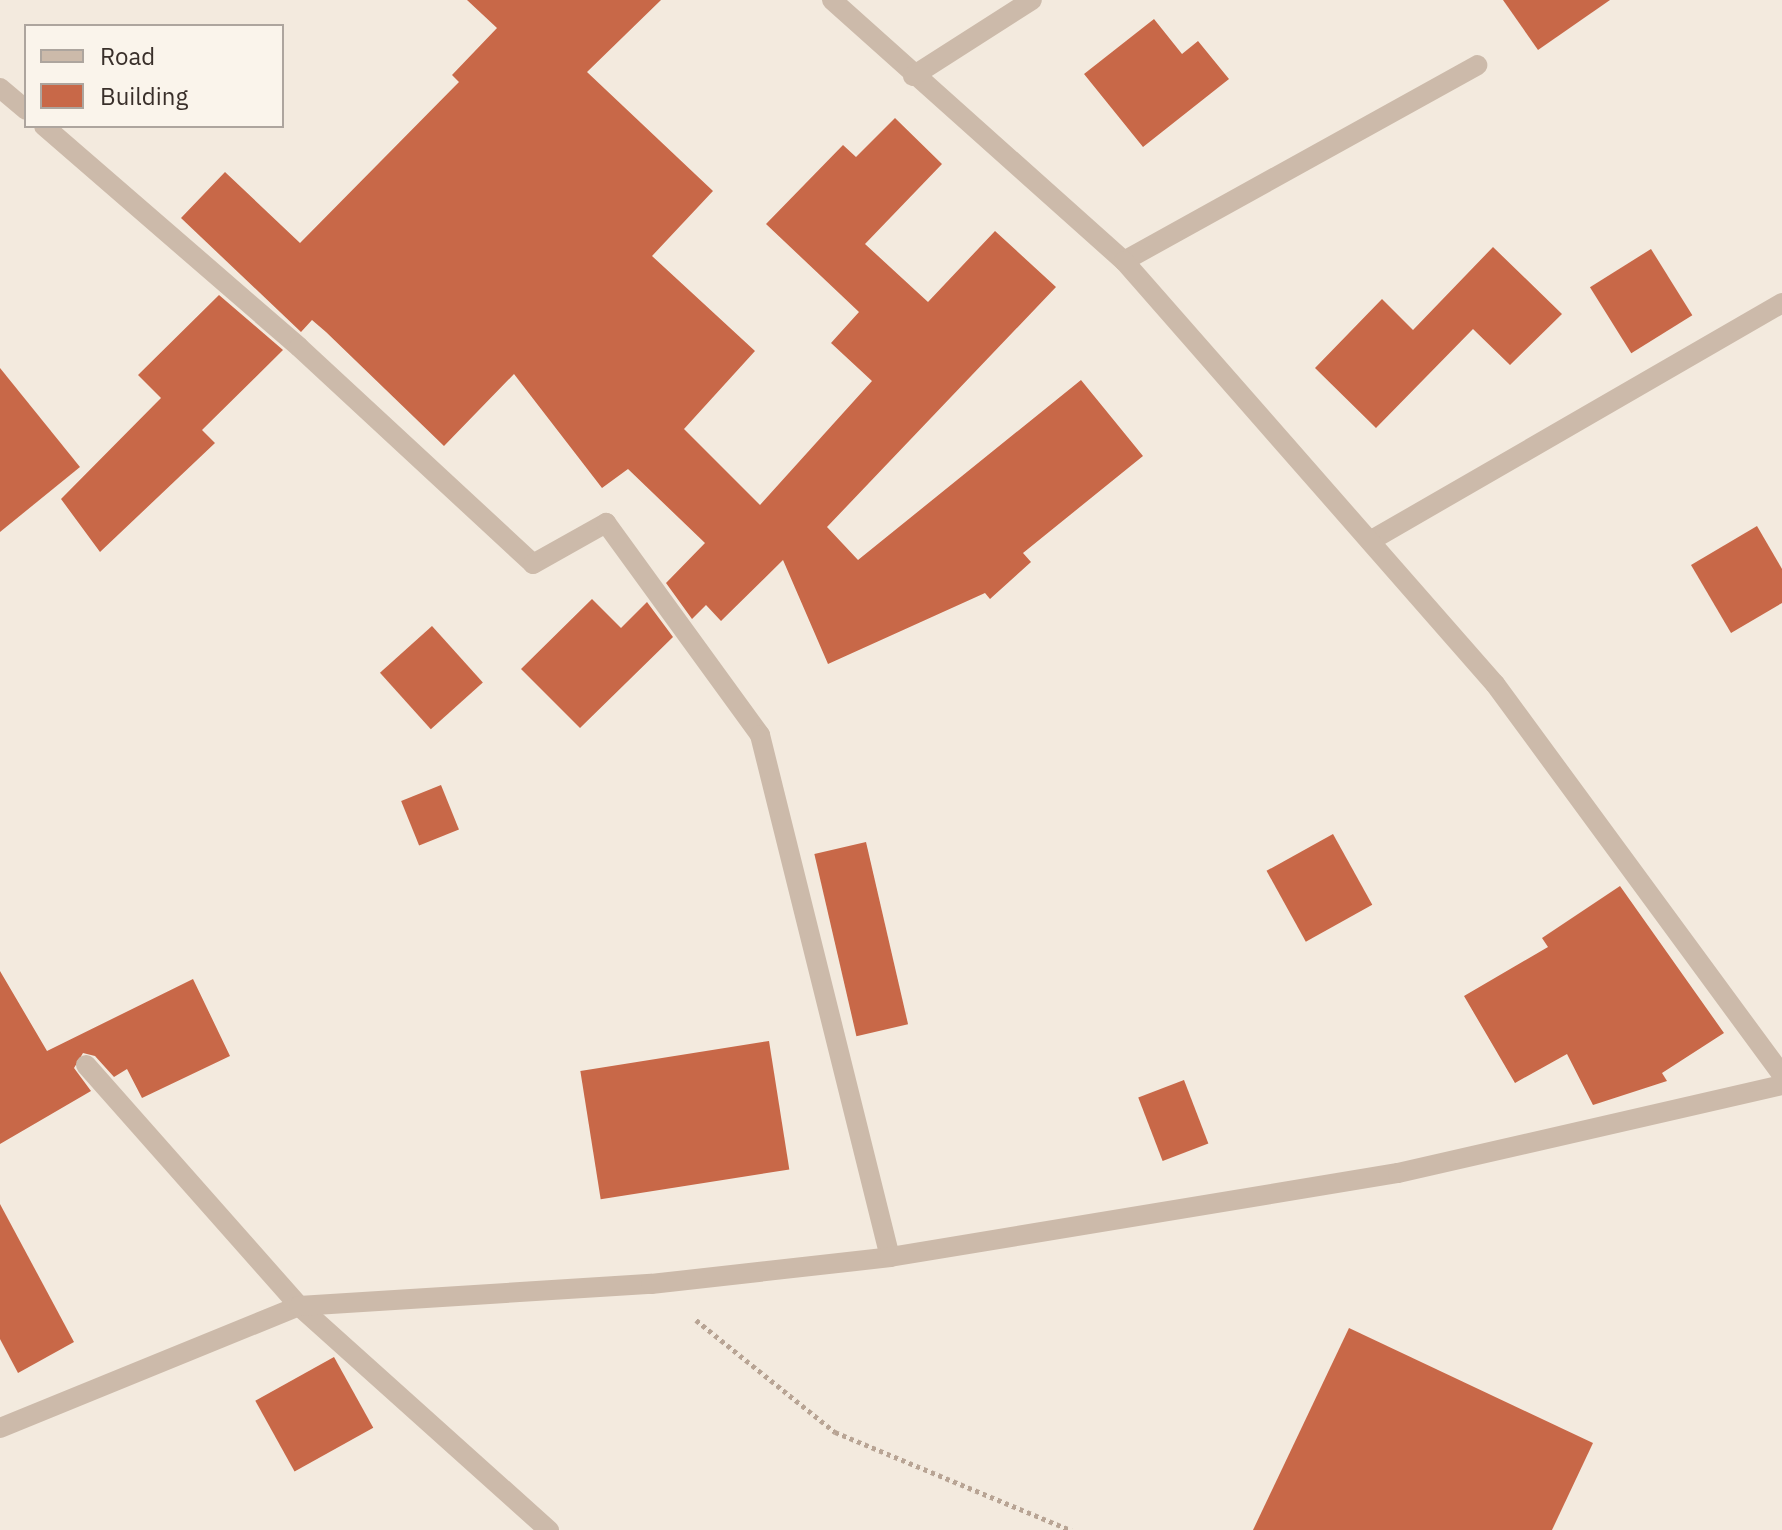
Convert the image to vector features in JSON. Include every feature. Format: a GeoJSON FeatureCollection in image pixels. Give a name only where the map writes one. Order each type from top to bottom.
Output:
{"type":"FeatureCollection","features":[{"type":"Feature","properties":{"kind":"street"},"geometry":{"type":"LineString","coordinates":[[832,0],[913,76],[1124,261],[1495,684],[1782,1075]]}},
{"type":"Feature","properties":{"kind":"street"},"geometry":{"type":"LineString","coordinates":[[913,76],[1032,0]]}},
{"type":"Feature","properties":{"kind":"street"},"geometry":{"type":"LineString","coordinates":[[1124,261],[1477,65]]}},
{"type":"Feature","properties":{"kind":"street"},"geometry":{"type":"LineString","coordinates":[[0,88],[24,108]]}},
{"type":"Feature","properties":{"kind":"street"},"geometry":{"type":"LineString","coordinates":[[46,128],[299,347],[533,564],[606,523],[760,735],[890,1257]]}},
{"type":"Feature","properties":{"kind":"street"},"geometry":{"type":"LineString","coordinates":[[1370,541],[1782,303]]}},
{"type":"Feature","properties":{"kind":"street"},"geometry":{"type":"LineString","coordinates":[[86,1065],[299,1306],[549,1530]]}},
{"type":"Feature","properties":{"kind":"street"},"geometry":{"type":"LineString","coordinates":[[0,1428],[299,1306],[651,1284],[890,1257],[1398,1173],[1782,1085]]}},
{"type":"Feature","properties":{"kind":"path"},"geometry":{"type":"LineString","coordinates":[[651,1284],[835,1432],[1071,1530]]}},
{"type":"Feature","properties":{"kind":"building"},"geometry":{"type":"Polygon","coordinates":[[[467,0],[661,0],[587,72],[713,191],[652,256],[755,351],[684,429],[760,505],[872,381],[831,343],[859,312],[766,224],[843,145],[856,157],[895,118],[942,164],[865,244],[928,302],[995,231],[1056,287],[827,527],[858,560],[1081,380],[1143,456],[1023,553],[1031,562],[990,599],[985,593],[828,664],[783,560],[721,621],[706,605],[692,619],[666,583],[705,543],[628,469],[602,488],[514,374],[444,446],[326,332],[312,320],[301,332],[181,218],[225,172],[300,243],[459,82],[452,75],[497,28],[467,0]]]}},
{"type":"Feature","properties":{"kind":"building"},"geometry":{"type":"Polygon","coordinates":[[[1503,0],[1610,0],[1538,50],[1503,0]]]}},
{"type":"Feature","properties":{"kind":"building"},"geometry":{"type":"Polygon","coordinates":[[[1154,19],[1182,54],[1198,41],[1229,79],[1143,147],[1084,74],[1154,19]]]}},
{"type":"Feature","properties":{"kind":"building"},"geometry":{"type":"Polygon","coordinates":[[[1493,247],[1562,314],[1510,365],[1473,329],[1376,428],[1315,368],[1382,299],[1413,330],[1493,247]]]}},
{"type":"Feature","properties":{"kind":"building"},"geometry":{"type":"Polygon","coordinates":[[[1651,249],[1692,315],[1631,353],[1590,287],[1651,249]]]}},
{"type":"Feature","properties":{"kind":"building"},"geometry":{"type":"Polygon","coordinates":[[[219,295],[283,350],[202,430],[215,443],[100,552],[61,499],[161,398],[138,375],[219,295]]]}},
{"type":"Feature","properties":{"kind":"building"},"geometry":{"type":"Polygon","coordinates":[[[0,368],[80,467],[0,532],[0,368]]]}},
{"type":"Feature","properties":{"kind":"building"},"geometry":{"type":"Polygon","coordinates":[[[1757,526],[1782,569],[1782,603],[1731,633],[1691,565],[1757,526]]]}},
{"type":"Feature","properties":{"kind":"building"},"geometry":{"type":"Polygon","coordinates":[[[592,599],[621,628],[647,602],[673,637],[580,728],[521,669],[592,599]]]}},
{"type":"Feature","properties":{"kind":"building"},"geometry":{"type":"Polygon","coordinates":[[[432,626],[483,682],[431,729],[380,673],[432,626]]]}},
{"type":"Feature","properties":{"kind":"building"},"geometry":{"type":"Polygon","coordinates":[[[441,785],[459,830],[419,846],[401,801],[441,785]]]}},
{"type":"Feature","properties":{"kind":"building"},"geometry":{"type":"Polygon","coordinates":[[[1333,834],[1372,905],[1306,942],[1267,871],[1333,834]]]}},
{"type":"Feature","properties":{"kind":"building"},"geometry":{"type":"Polygon","coordinates":[[[866,842],[908,1024],[856,1036],[814,854],[866,842]]]}},
{"type":"Feature","properties":{"kind":"building"},"geometry":{"type":"Polygon","coordinates":[[[1620,886],[1724,1033],[1662,1073],[1667,1081],[1593,1105],[1567,1054],[1515,1083],[1464,996],[1548,947],[1542,938],[1620,886]]]}},
{"type":"Feature","properties":{"kind":"building"},"geometry":{"type":"Polygon","coordinates":[[[0,971],[47,1051],[193,979],[230,1056],[142,1098],[127,1069],[114,1077],[95,1056],[83,1053],[74,1068],[91,1091],[0,1144],[0,971]]]}},
{"type":"Feature","properties":{"kind":"building"},"geometry":{"type":"Polygon","coordinates":[[[769,1041],[789,1169],[601,1199],[580,1071],[769,1041]]]}},
{"type":"Feature","properties":{"kind":"building"},"geometry":{"type":"Polygon","coordinates":[[[1184,1080],[1208,1143],[1163,1161],[1138,1098],[1184,1080]]]}},
{"type":"Feature","properties":{"kind":"building"},"geometry":{"type":"Polygon","coordinates":[[[0,1204],[74,1342],[18,1373],[0,1339],[0,1204]]]}},
{"type":"Feature","properties":{"kind":"building"},"geometry":{"type":"Polygon","coordinates":[[[1349,1328],[1593,1443],[1552,1530],[1253,1530],[1349,1328]]]}},
{"type":"Feature","properties":{"kind":"building"},"geometry":{"type":"Polygon","coordinates":[[[334,1357],[373,1428],[295,1471],[255,1401],[334,1357]]]}}]}
